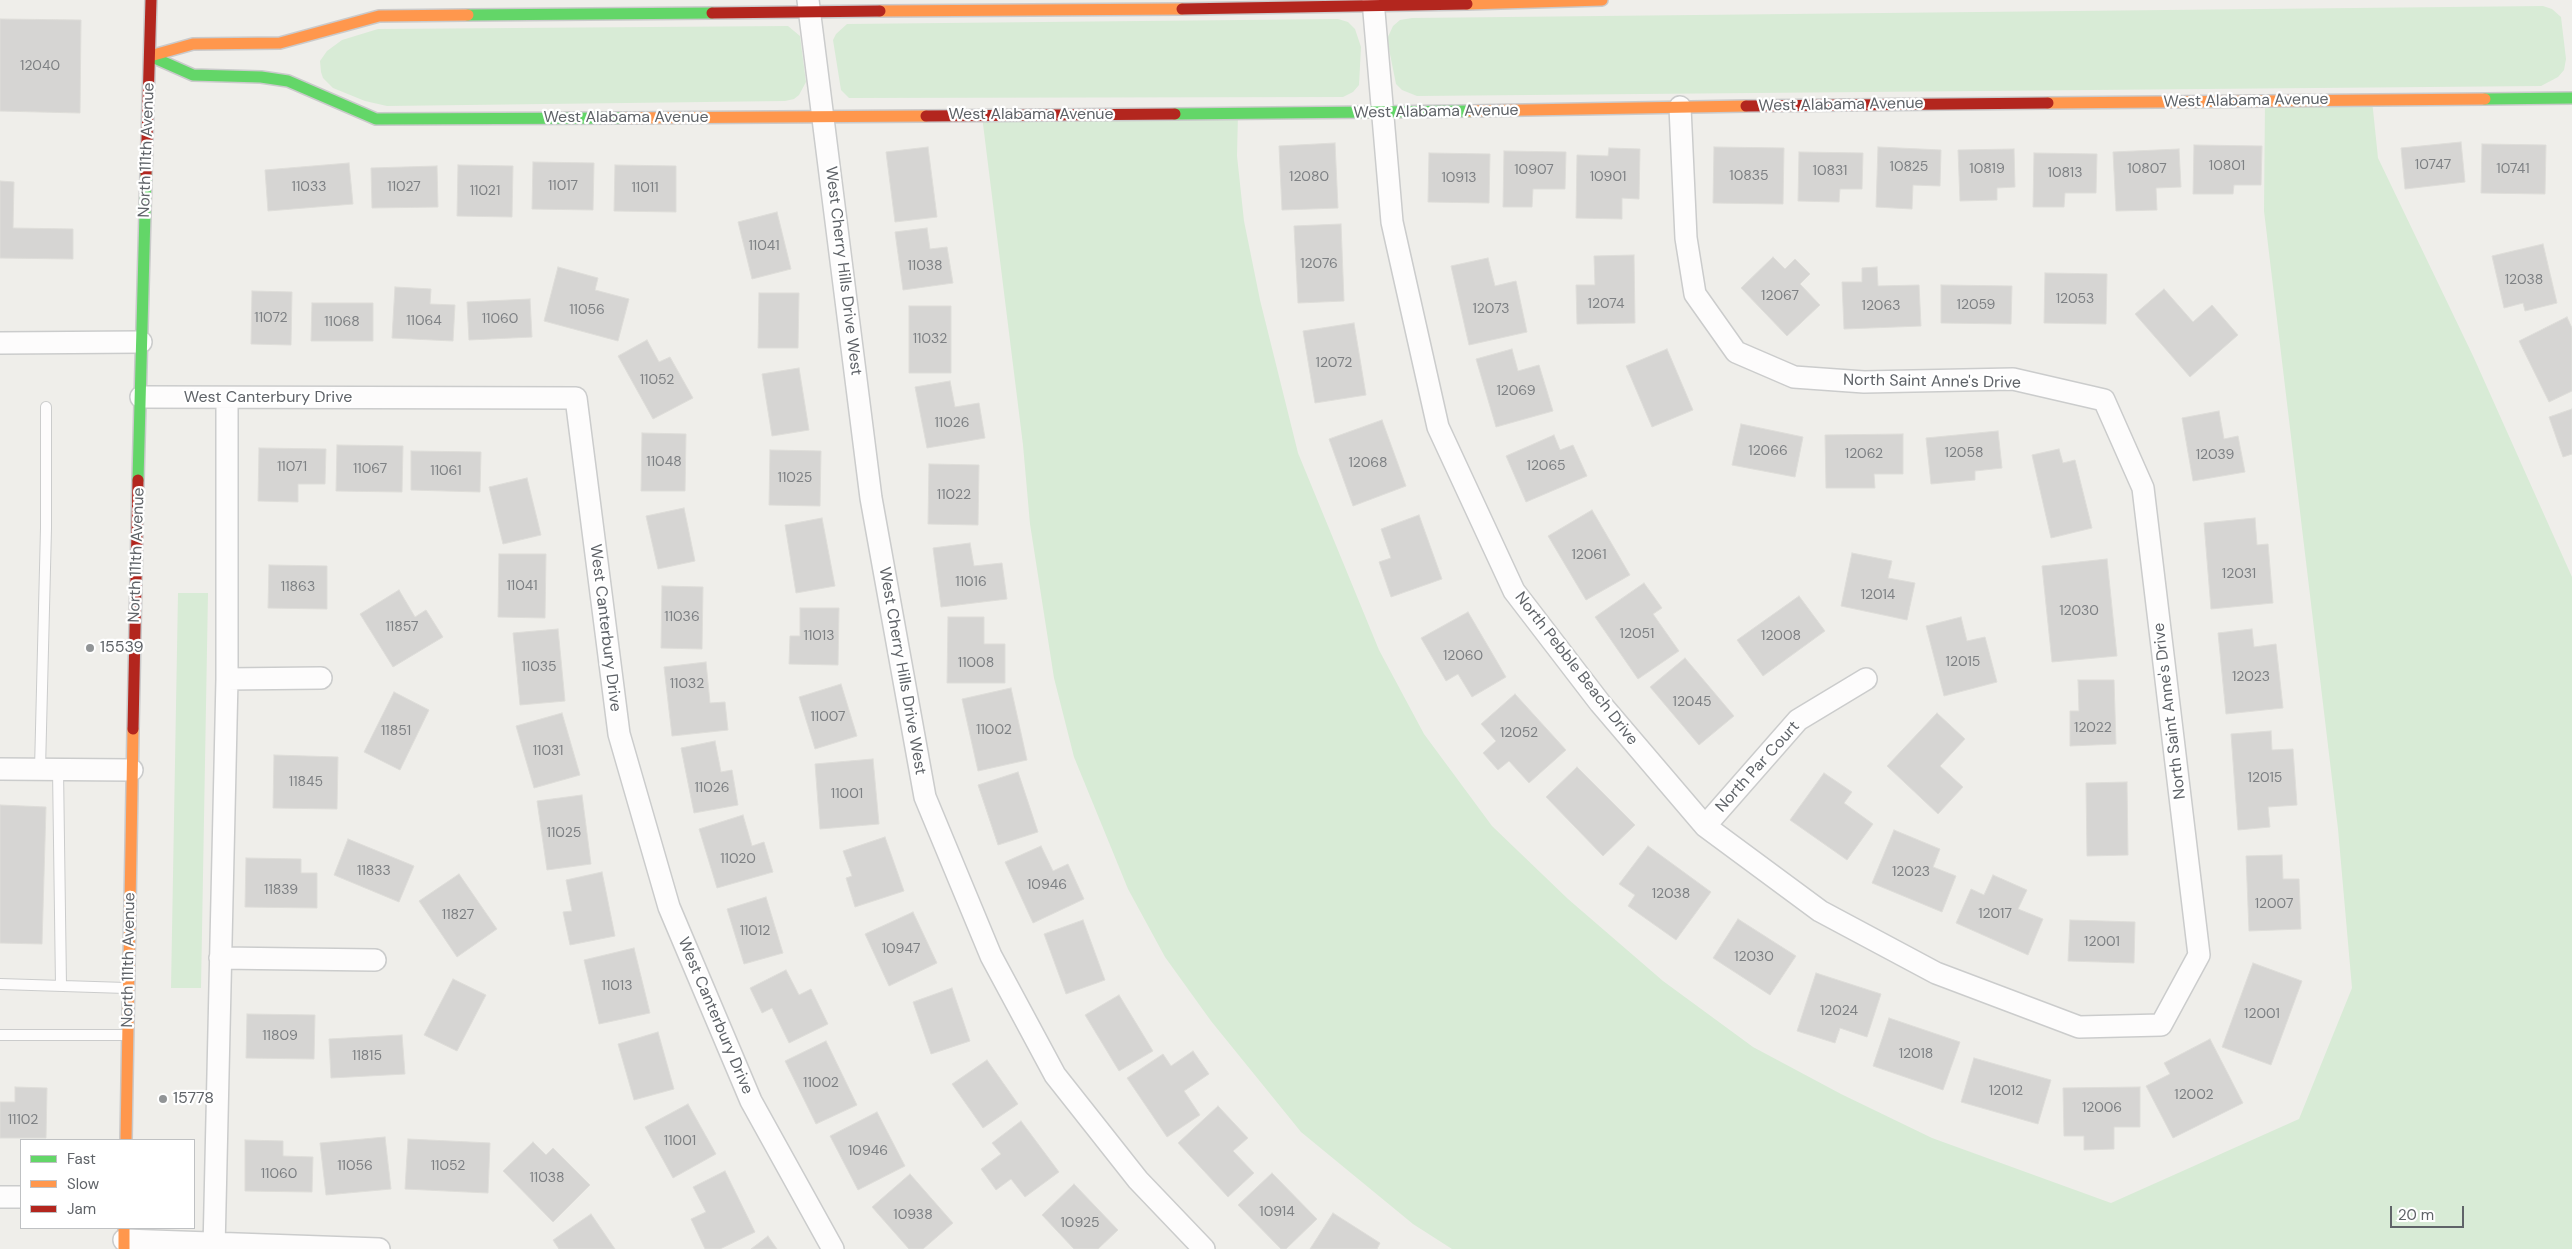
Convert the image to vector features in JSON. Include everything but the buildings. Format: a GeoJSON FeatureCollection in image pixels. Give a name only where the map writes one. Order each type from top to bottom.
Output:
{"type":"FeatureCollection","features":[{"type":"Feature","properties":{"kind":"street","name":"North 111th Avenue"},"geometry":{"type":"LineString","coordinates":[[126,1139],[132,770],[151,0]]}},
{"type":"Feature","properties":{"kind":"street"},"geometry":{"type":"LineString","coordinates":[[150,56],[193,44],[258,45],[280,43],[379,16],[809,7],[1602,0]]}},
{"type":"Feature","properties":{"kind":"street","name":"North Pebble Beach Drive"},"geometry":{"type":"LineString","coordinates":[[1374,3],[1392,222],[1438,427],[1514,591],[1600,703],[1705,826],[1820,910],[1936,973],[2079,1027],[2162,1025]]}},
{"type":"Feature","properties":{"kind":"street","name":"West Cherry Hills Drive West"},"geometry":{"type":"LineString","coordinates":[[809,7],[871,498],[925,797],[991,956],[1055,1075],[1138,1180],[1204,1249]]}},
{"type":"Feature","properties":{"kind":"street","name":"West Alabama Avenue"},"geometry":{"type":"LineString","coordinates":[[150,56],[192,75],[260,77],[288,81],[376,119],[1383,113],[1680,107],[2572,98]]}},
{"type":"Feature","properties":{"kind":"street","name":"North Saint Anne's Drive"},"geometry":{"type":"LineString","coordinates":[[1680,107],[1686,238],[1695,294],[1736,352],[1794,377],[1864,382],[2013,379],[2104,400],[2143,488],[2199,955],[2162,1025]]}},
{"type":"Feature","properties":{"kind":"street"},"geometry":{"type":"LineString","coordinates":[[0,343],[142,342]]}},
{"type":"Feature","properties":{"kind":"street","name":"West Canterbury Drive"},"geometry":{"type":"LineString","coordinates":[[141,397],[227,399],[576,398],[619,734],[669,907],[751,1101],[834,1249]]}},
{"type":"Feature","properties":{"kind":"street"},"geometry":{"type":"LineString","coordinates":[[214,1246],[227,679],[227,399]]}},
{"type":"Feature","properties":{"kind":"street"},"geometry":{"type":"LineString","coordinates":[[227,679],[320,678]]}},
{"type":"Feature","properties":{"kind":"street","name":"North Par Court"},"geometry":{"type":"LineString","coordinates":[[1705,826],[1798,720],[1866,679]]}},
{"type":"Feature","properties":{"kind":"street"},"geometry":{"type":"LineString","coordinates":[[0,769],[132,770]]}},
{"type":"Feature","properties":{"kind":"street"},"geometry":{"type":"LineString","coordinates":[[220,958],[375,960]]}},
{"type":"Feature","properties":{"kind":"street"},"geometry":{"type":"LineString","coordinates":[[0,1198],[20,1197]]}},
{"type":"Feature","properties":{"kind":"street"},"geometry":{"type":"LineString","coordinates":[[124,1239],[214,1246],[379,1249]]}},
{"type":"Feature","properties":{"kind":"lane"},"geometry":{"type":"LineString","coordinates":[[46,407],[49,769],[61,986]]}},
{"type":"Feature","properties":{"kind":"lane"},"geometry":{"type":"LineString","coordinates":[[0,984],[128,988]]}},
{"type":"Feature","properties":{"kind":"lane"},"geometry":{"type":"LineString","coordinates":[[0,1035],[128,1035]]}},
{"type":"Feature","properties":{"kind":"green space"},"geometry":{"type":"Polygon","coordinates":[[[2543,6],[2552,9],[2561,17],[2566,59],[2564,70],[2558,77],[2541,86],[1417,96],[1402,90],[1396,84],[1387,39],[1393,26],[1400,20],[1412,18],[2543,6]]]}},
{"type":"Feature","properties":{"kind":"green space"},"geometry":{"type":"Polygon","coordinates":[[[1338,19],[1348,22],[1355,29],[1361,47],[1359,85],[1353,92],[1343,97],[849,98],[841,90],[833,40],[836,34],[847,24],[1338,19]]]}},
{"type":"Feature","properties":{"kind":"green space"},"geometry":{"type":"Polygon","coordinates":[[[788,26],[800,36],[806,82],[799,95],[794,99],[785,101],[387,106],[365,101],[333,88],[323,78],[320,61],[327,51],[342,40],[378,29],[788,26]]]}},
{"type":"Feature","properties":{"kind":"green space"},"geometry":{"type":"Polygon","coordinates":[[[2372,100],[2378,158],[2474,358],[2572,577],[2572,1249],[1452,1249],[1413,1224],[1301,1132],[1211,1021],[1165,957],[1128,889],[1074,757],[1054,678],[1030,524],[1023,445],[982,116],[1238,114],[1237,156],[1244,221],[1260,300],[1298,453],[1379,650],[1424,734],[1492,826],[1568,899],[1663,981],[1753,1047],[1841,1094],[1932,1138],[2111,1203],[2299,1119],[2352,988],[2338,829],[2264,211],[2265,101],[2372,100]]]}},
{"type":"Feature","properties":{"kind":"green space"},"geometry":{"type":"Polygon","coordinates":[[[178,593],[208,593],[201,988],[171,988],[178,593]]]}},
{"type":"Feature","properties":{"kind":"traffic: fast"},"geometry":{"type":"LineString","coordinates":[[468,15],[712,13]]}},
{"type":"Feature","properties":{"kind":"traffic: fast"},"geometry":{"type":"LineString","coordinates":[[150,56],[193,75],[261,77],[288,81],[376,119],[622,118]]}},
{"type":"Feature","properties":{"kind":"traffic: fast"},"geometry":{"type":"LineString","coordinates":[[2485,99],[2572,98]]}},
{"type":"Feature","properties":{"kind":"traffic: fast"},"geometry":{"type":"LineString","coordinates":[[1175,114],[1470,111]]}},
{"type":"Feature","properties":{"kind":"traffic: fast"},"geometry":{"type":"LineString","coordinates":[[138,480],[146,174]]}},
{"type":"Feature","properties":{"kind":"traffic: slow"},"geometry":{"type":"LineString","coordinates":[[1467,4],[1602,0]]}},
{"type":"Feature","properties":{"kind":"traffic: slow"},"geometry":{"type":"LineString","coordinates":[[880,11],[1182,9]]}},
{"type":"Feature","properties":{"kind":"traffic: slow"},"geometry":{"type":"LineString","coordinates":[[150,56],[193,44],[280,43],[379,16],[468,15]]}},
{"type":"Feature","properties":{"kind":"traffic: slow"},"geometry":{"type":"LineString","coordinates":[[2048,103],[2485,99]]}},
{"type":"Feature","properties":{"kind":"traffic: slow"},"geometry":{"type":"LineString","coordinates":[[1470,111],[1746,106]]}},
{"type":"Feature","properties":{"kind":"traffic: slow"},"geometry":{"type":"LineString","coordinates":[[622,118],[926,116]]}},
{"type":"Feature","properties":{"kind":"traffic: slow"},"geometry":{"type":"LineString","coordinates":[[126,1139],[133,729]]}},
{"type":"Feature","properties":{"kind":"traffic: slow"},"geometry":{"type":"LineString","coordinates":[[124,1229],[124,1249]]}},
{"type":"Feature","properties":{"kind":"traffic: jam"},"geometry":{"type":"LineString","coordinates":[[146,174],[151,0]]}},
{"type":"Feature","properties":{"kind":"traffic: jam"},"geometry":{"type":"LineString","coordinates":[[1182,9],[1467,4]]}},
{"type":"Feature","properties":{"kind":"traffic: jam"},"geometry":{"type":"LineString","coordinates":[[712,13],[880,11]]}},
{"type":"Feature","properties":{"kind":"traffic: jam"},"geometry":{"type":"LineString","coordinates":[[1746,106],[2048,103]]}},
{"type":"Feature","properties":{"kind":"traffic: jam"},"geometry":{"type":"LineString","coordinates":[[926,116],[1175,114]]}},
{"type":"Feature","properties":{"kind":"traffic: jam"},"geometry":{"type":"LineString","coordinates":[[133,729],[138,480]]}},
{"type":"Feature","properties":{"kind":"place","name":"15539"},"geometry":{"type":"Point","coordinates":[90,648]}},
{"type":"Feature","properties":{"kind":"place","name":"15778"},"geometry":{"type":"Point","coordinates":[163,1099]}}]}
